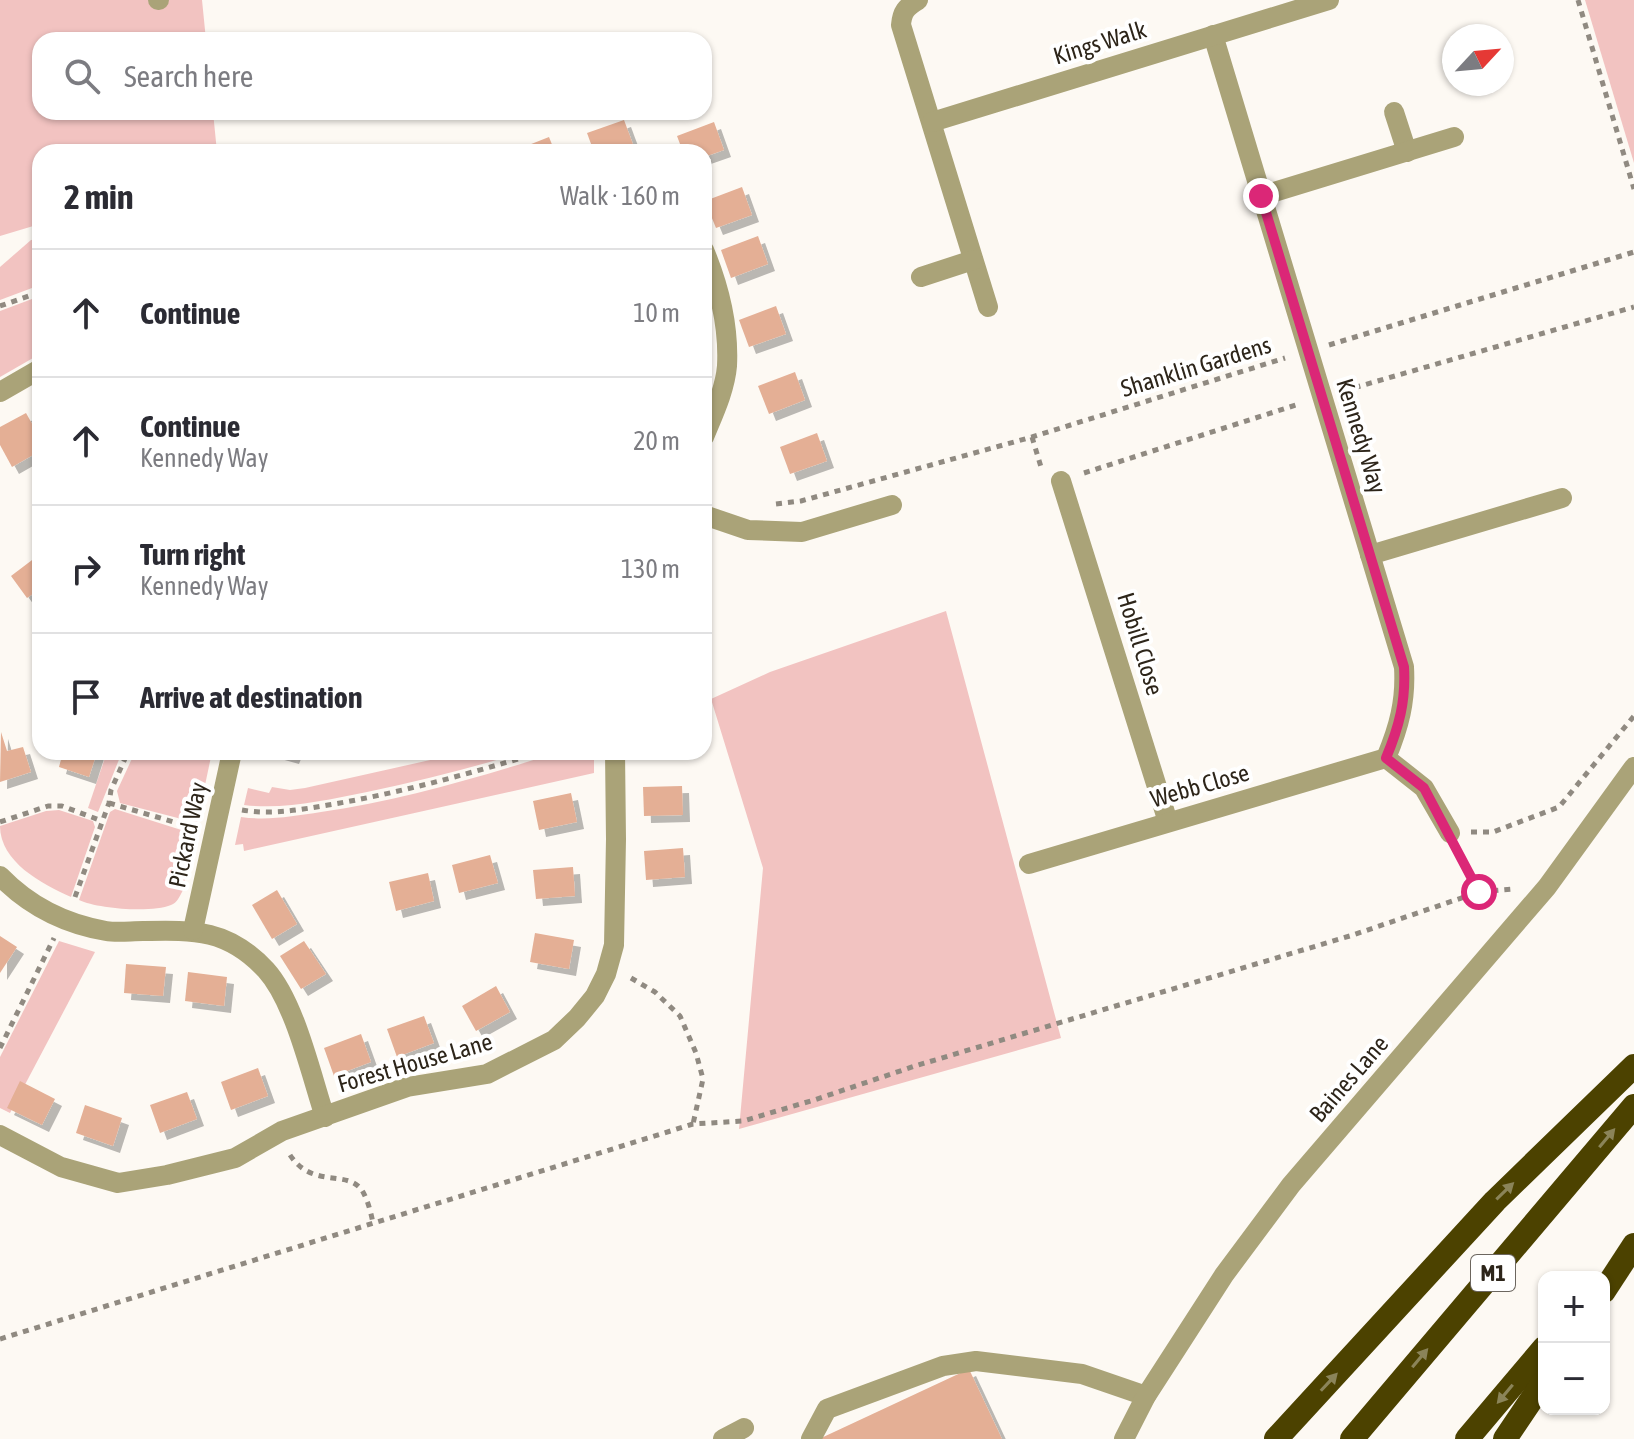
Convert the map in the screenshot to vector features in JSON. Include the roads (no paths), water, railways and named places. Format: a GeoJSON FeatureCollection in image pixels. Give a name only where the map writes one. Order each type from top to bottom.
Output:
{"type":"FeatureCollection","features":[{"type":"Feature","properties":{"kind":"highway"},"geometry":{"type":"LineString","coordinates":[[1276,1439],[1495,1201],[1634,1066]]}},
{"type":"Feature","properties":{"kind":"highway","name":"M1"},"geometry":{"type":"LineString","coordinates":[[1352,1439],[1634,1106]]}},
{"type":"Feature","properties":{"kind":"highway"},"geometry":{"type":"LineString","coordinates":[[1610,1271],[1634,1244]]}},
{"type":"Feature","properties":{"kind":"highway"},"geometry":{"type":"LineString","coordinates":[[1610,1282],[1634,1244]]}},
{"type":"Feature","properties":{"kind":"highway"},"geometry":{"type":"LineString","coordinates":[[1467,1439],[1538,1355]]}},
{"type":"Feature","properties":{"kind":"highway"},"geometry":{"type":"LineString","coordinates":[[1505,1439],[1538,1390]]}},
{"type":"Feature","properties":{"kind":"street"},"geometry":{"type":"LineString","coordinates":[[918,0],[907,6],[901,25],[988,307]]}},
{"type":"Feature","properties":{"kind":"street","name":"Kings Walk"},"geometry":{"type":"LineString","coordinates":[[932,122],[1329,0]]}},
{"type":"Feature","properties":{"kind":"street","name":"Kennedy Way"},"geometry":{"type":"LineString","coordinates":[[1213,35],[1404,667],[1406,693],[1402,714],[1386,758]]}},
{"type":"Feature","properties":{"kind":"street"},"geometry":{"type":"LineString","coordinates":[[1394,112],[1407,152]]}},
{"type":"Feature","properties":{"kind":"street"},"geometry":{"type":"LineString","coordinates":[[1261,196],[1454,137]]}},
{"type":"Feature","properties":{"kind":"street"},"geometry":{"type":"LineString","coordinates":[[921,277],[973,260]]}},
{"type":"Feature","properties":{"kind":"street"},"geometry":{"type":"LineString","coordinates":[[712,276],[725,319],[727,367],[712,417]]}},
{"type":"Feature","properties":{"kind":"street"},"geometry":{"type":"LineString","coordinates":[[0,392],[32,374]]}},
{"type":"Feature","properties":{"kind":"street","name":"Hobill Close"},"geometry":{"type":"LineString","coordinates":[[1061,481],[1168,822]]}},
{"type":"Feature","properties":{"kind":"street"},"geometry":{"type":"LineString","coordinates":[[1370,555],[1562,498]]}},
{"type":"Feature","properties":{"kind":"street"},"geometry":{"type":"LineString","coordinates":[[712,518],[748,530],[802,532],[892,505]]}},
{"type":"Feature","properties":{"kind":"street"},"geometry":{"type":"LineString","coordinates":[[1386,758],[1424,788],[1450,833]]}},
{"type":"Feature","properties":{"kind":"street","name":"Webb Close"},"geometry":{"type":"LineString","coordinates":[[1029,864],[1386,758]]}},
{"type":"Feature","properties":{"kind":"street","name":"Pickard Way"},"geometry":{"type":"LineString","coordinates":[[193,930],[230,760]]}},
{"type":"Feature","properties":{"kind":"street","name":"Forest House Lane"},"geometry":{"type":"LineString","coordinates":[[0,1135],[61,1167],[118,1183],[167,1175],[235,1158],[282,1131],[407,1087],[487,1074],[554,1040],[595,996],[606,974],[614,945],[615,760]]}},
{"type":"Feature","properties":{"kind":"street","name":"Baines Lane"},"geometry":{"type":"LineString","coordinates":[[1124,1439],[1146,1396],[1224,1275],[1291,1185],[1547,887],[1634,767]]}},
{"type":"Feature","properties":{"kind":"street"},"geometry":{"type":"LineString","coordinates":[[0,876],[13,889],[63,921],[109,931],[193,930],[231,943],[267,971],[286,1002],[325,1117]]}},
{"type":"Feature","properties":{"kind":"street"},"geometry":{"type":"LineString","coordinates":[[811,1439],[827,1409],[943,1366],[976,1361],[1082,1374],[1146,1396]]}},
{"type":"Feature","properties":{"kind":"street"},"geometry":{"type":"LineString","coordinates":[[723,1439],[744,1428]]}}]}
